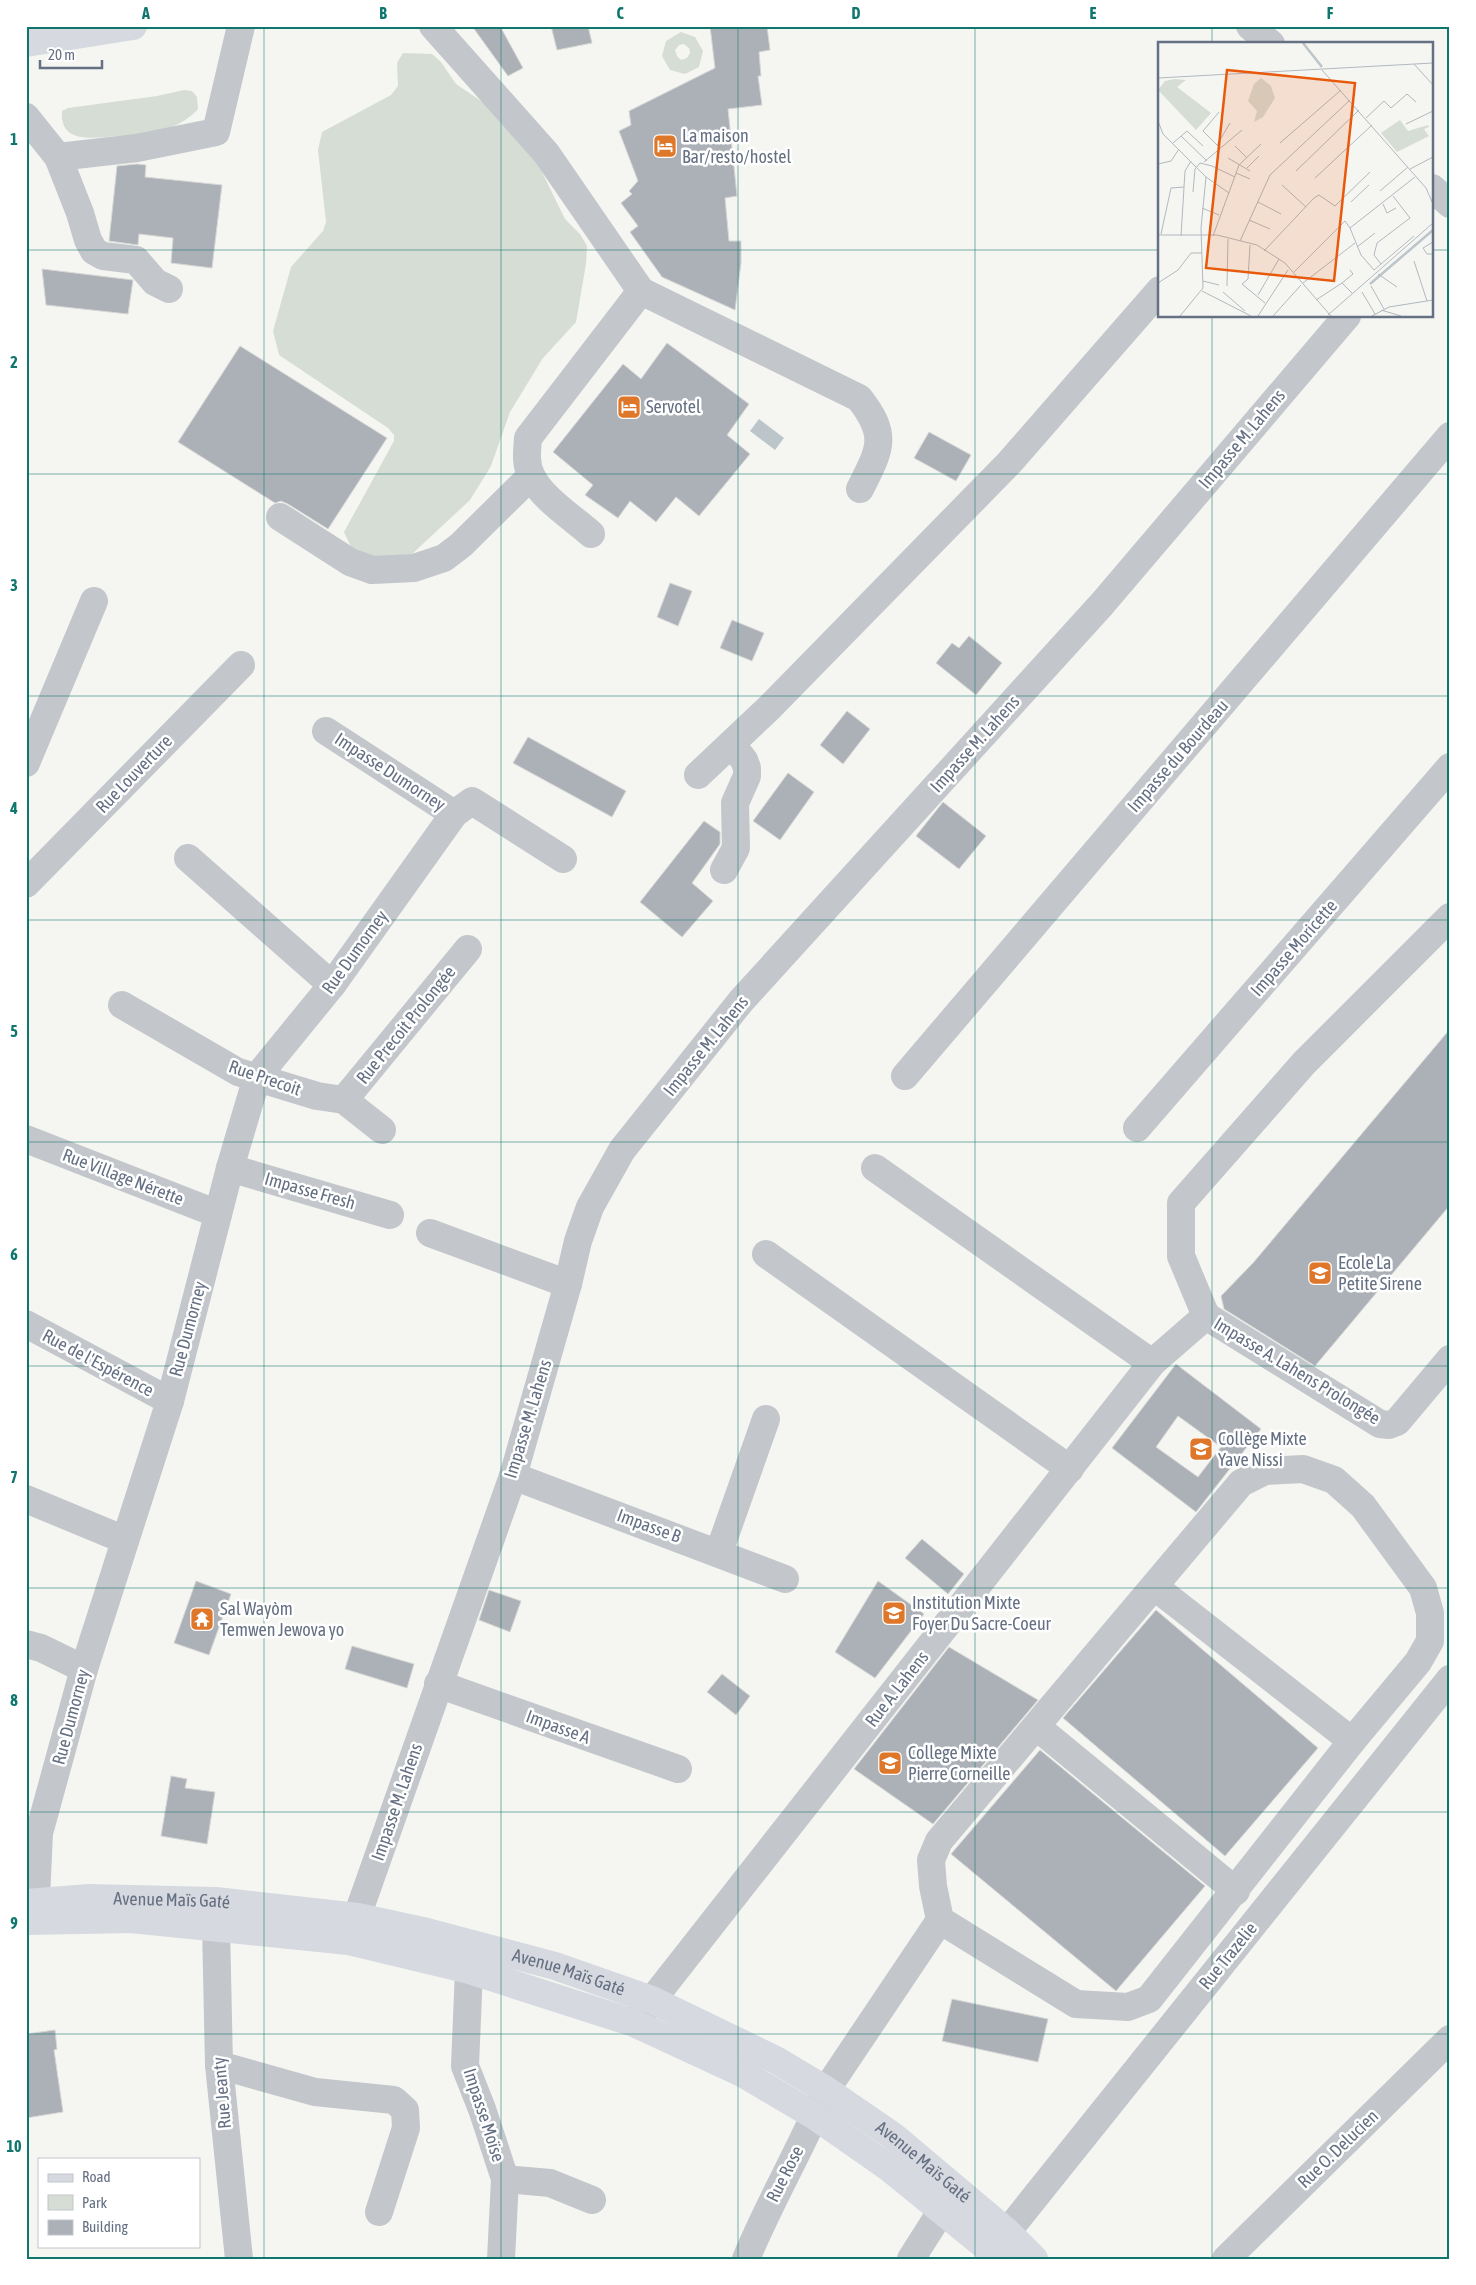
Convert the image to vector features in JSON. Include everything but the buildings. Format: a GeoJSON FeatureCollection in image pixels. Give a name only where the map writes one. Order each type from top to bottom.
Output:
{"type":"FeatureCollection","features":[{"type":"Feature","properties":{"kind":"main road"},"geometry":{"type":"LineString","coordinates":[[26,43],[133,26]]}},
{"type":"Feature","properties":{"kind":"main road","name":"Avenue Maïs Gaté"},"geometry":{"type":"LineString","coordinates":[[31,1911],[90,1898],[216,1901],[353,1929],[469,1970],[634,2023],[742,2073],[815,2116],[888,2167],[1001,2259]]}},
{"type":"Feature","properties":{"kind":"main road","name":"Avenue Maïs Gaté"},"geometry":{"type":"LineString","coordinates":[[31,1911],[216,1926],[427,1932],[555,1966],[652,2000],[776,2060],[826,2090],[893,2136],[1007,2232],[1034,2259]]}},
{"type":"Feature","properties":{"kind":"street"},"geometry":{"type":"LineString","coordinates":[[58,157],[137,148],[216,132],[241,26]]}},
{"type":"Feature","properties":{"kind":"street"},"geometry":{"type":"LineString","coordinates":[[433,26],[546,153],[640,291],[859,398],[873,416],[878,432],[878,453],[860,489]]}},
{"type":"Feature","properties":{"kind":"street"},"geometry":{"type":"LineString","coordinates":[[1250,26],[1269,42]]}},
{"type":"Feature","properties":{"kind":"street"},"geometry":{"type":"LineString","coordinates":[[26,117],[58,157],[88,240],[94,251],[103,256],[136,260],[155,282],[169,289]]}},
{"type":"Feature","properties":{"kind":"street"},"geometry":{"type":"LineString","coordinates":[[591,534],[540,490],[531,476],[527,459],[528,438],[640,291]]}},
{"type":"Feature","properties":{"kind":"street"},"geometry":{"type":"LineString","coordinates":[[698,775],[1009,464],[1158,292]]}},
{"type":"Feature","properties":{"kind":"street","name":"Impasse M. Lahens"},"geometry":{"type":"LineString","coordinates":[[353,1929],[512,1476],[568,1284],[578,1241],[590,1207],[622,1150],[741,1002],[1102,604],[1344,318]]}},
{"type":"Feature","properties":{"kind":"street","name":"Impasse du Bourdeau"},"geometry":{"type":"LineString","coordinates":[[905,1076],[1450,436]]}},
{"type":"Feature","properties":{"kind":"street"},"geometry":{"type":"LineString","coordinates":[[280,517],[350,562],[372,570],[414,568],[444,558],[461,545],[531,476]]}},
{"type":"Feature","properties":{"kind":"street"},"geometry":{"type":"LineString","coordinates":[[30,745],[94,601]]}},
{"type":"Feature","properties":{"kind":"street","name":"Rue Louverture"},"geometry":{"type":"LineString","coordinates":[[26,884],[241,665]]}},
{"type":"Feature","properties":{"kind":"street","name":"Impasse Dumorney"},"geometry":{"type":"LineString","coordinates":[[326,731],[463,807],[563,859]]}},
{"type":"Feature","properties":{"kind":"street"},"geometry":{"type":"LineString","coordinates":[[724,870],[736,848],[735,803],[747,776],[744,760],[731,744]]}},
{"type":"Feature","properties":{"kind":"street","name":"Impasse Moricette"},"geometry":{"type":"LineString","coordinates":[[1137,1128],[1450,767]]}},
{"type":"Feature","properties":{"kind":"street","name":"Rue Dumorney"},"geometry":{"type":"LineString","coordinates":[[31,1911],[39,1833],[84,1669],[170,1402],[230,1168],[257,1077],[332,985],[463,807]]}},
{"type":"Feature","properties":{"kind":"street"},"geometry":{"type":"LineString","coordinates":[[188,858],[332,985]]}},
{"type":"Feature","properties":{"kind":"street"},"geometry":{"type":"LineString","coordinates":[[1206,1316],[1180,1256],[1181,1203],[1304,1063],[1450,917]]}},
{"type":"Feature","properties":{"kind":"street","name":"Rue Precoit Prolongée"},"geometry":{"type":"LineString","coordinates":[[344,1100],[468,949]]}},
{"type":"Feature","properties":{"kind":"street","name":"Rue Precoit"},"geometry":{"type":"LineString","coordinates":[[122,1005],[238,1072],[317,1096],[344,1100],[382,1130]]}},
{"type":"Feature","properties":{"kind":"street","name":"Rue Village Nérette"},"geometry":{"type":"LineString","coordinates":[[26,1139],[218,1214]]}},
{"type":"Feature","properties":{"kind":"street","name":"Impasse Fresh"},"geometry":{"type":"LineString","coordinates":[[230,1168],[390,1215]]}},
{"type":"Feature","properties":{"kind":"street"},"geometry":{"type":"LineString","coordinates":[[875,1168],[1152,1363]]}},
{"type":"Feature","properties":{"kind":"street"},"geometry":{"type":"LineString","coordinates":[[430,1233],[568,1284]]}},
{"type":"Feature","properties":{"kind":"street"},"geometry":{"type":"LineString","coordinates":[[766,1254],[1070,1469]]}},
{"type":"Feature","properties":{"kind":"street","name":"Rue A. Lahens"},"geometry":{"type":"LineString","coordinates":[[634,2023],[1152,1363],[1206,1316]]}},
{"type":"Feature","properties":{"kind":"street","name":"Impasse A. Lahens Prolongée"},"geometry":{"type":"LineString","coordinates":[[1206,1316],[1380,1424],[1389,1425],[1397,1422],[1450,1359]]}},
{"type":"Feature","properties":{"kind":"street","name":"Rue de l'Espérence"},"geometry":{"type":"LineString","coordinates":[[26,1324],[170,1402]]}},
{"type":"Feature","properties":{"kind":"street"},"geometry":{"type":"LineString","coordinates":[[719,1552],[766,1418]]}},
{"type":"Feature","properties":{"kind":"street"},"geometry":{"type":"LineString","coordinates":[[1303,1469],[1334,1480],[1363,1506],[1423,1588],[1430,1613],[1430,1641],[1418,1662],[1352,1741],[1236,1891],[1149,1999],[1128,2007],[1076,2004],[940,1920],[933,1886],[931,1860],[939,1841],[1155,1587],[1241,1483],[1265,1471],[1303,1469]]}},
{"type":"Feature","properties":{"kind":"street","name":"Impasse B"},"geometry":{"type":"LineString","coordinates":[[512,1476],[719,1552],[785,1579]]}},
{"type":"Feature","properties":{"kind":"street"},"geometry":{"type":"LineString","coordinates":[[26,1500],[126,1540]]}},
{"type":"Feature","properties":{"kind":"street"},"geometry":{"type":"LineString","coordinates":[[1155,1587],[1352,1741]]}},
{"type":"Feature","properties":{"kind":"street"},"geometry":{"type":"LineString","coordinates":[[26,1644],[41,1648],[84,1669]]}},
{"type":"Feature","properties":{"kind":"street","name":"Rue Trazelie"},"geometry":{"type":"LineString","coordinates":[[1007,2232],[1450,1679]]}},
{"type":"Feature","properties":{"kind":"street","name":"Impasse A"},"geometry":{"type":"LineString","coordinates":[[438,1684],[678,1769]]}},
{"type":"Feature","properties":{"kind":"street"},"geometry":{"type":"LineString","coordinates":[[1036,1727],[1236,1891]]}},
{"type":"Feature","properties":{"kind":"street","name":"Rue Rose"},"geometry":{"type":"LineString","coordinates":[[746,2259],[761,2221],[815,2116],[826,2090],[940,1920]]}},
{"type":"Feature","properties":{"kind":"street","name":"Rue Jeanty"},"geometry":{"type":"LineString","coordinates":[[216,1926],[219,2065],[239,2259]]}},
{"type":"Feature","properties":{"kind":"street","name":"Impasse Moïse"},"geometry":{"type":"LineString","coordinates":[[469,1970],[465,2066],[482,2109],[505,2180],[501,2259]]}},
{"type":"Feature","properties":{"kind":"street","name":"Rue O. Delucien"},"geometry":{"type":"LineString","coordinates":[[1226,2259],[1450,2039]]}},
{"type":"Feature","properties":{"kind":"street"},"geometry":{"type":"LineString","coordinates":[[219,2065],[316,2092],[394,2100],[405,2110],[406,2128],[379,2212]]}},
{"type":"Feature","properties":{"kind":"street"},"geometry":{"type":"LineString","coordinates":[[505,2180],[550,2183],[592,2200]]}},
{"type":"Feature","properties":{"kind":"street"},"geometry":{"type":"LineString","coordinates":[[911,2259],[942,2210]]}},
{"type":"Feature","properties":{"kind":"green space"},"geometry":{"type":"Polygon","coordinates":[[[681,32],[695,37],[703,51],[699,67],[685,74],[670,70],[662,56],[666,41],[681,32]],[[684,44],[679,45],[675,50],[681,60],[687,58],[690,53],[689,48],[684,44]]]}},
{"type":"Feature","properties":{"kind":"green space"},"geometry":{"type":"Polygon","coordinates":[[[403,53],[432,54],[441,62],[456,84],[503,116],[540,168],[565,219],[580,234],[587,246],[586,264],[576,322],[543,358],[510,412],[491,466],[470,500],[411,555],[367,558],[351,547],[344,532],[394,441],[394,435],[388,428],[279,355],[273,331],[291,267],[323,231],[326,222],[318,150],[322,132],[391,95],[398,86],[397,63],[403,53]]]}},
{"type":"Feature","properties":{"kind":"green space"},"geometry":{"type":"Polygon","coordinates":[[[184,90],[192,91],[197,97],[198,109],[179,123],[148,135],[138,137],[81,137],[73,135],[67,130],[63,122],[62,111],[68,108],[157,96],[184,90]]]}},
{"type":"Feature","properties":{"kind":"shaded area"},"geometry":{"type":"Polygon","coordinates":[[[759,419],[784,438],[775,450],[750,431],[759,419]]]}},
{"type":"Feature","properties":{"kind":"place","name":"La maison Bar/resto/hostel"},"geometry":{"type":"Point","coordinates":[665,146]}},
{"type":"Feature","properties":{"kind":"place","name":"Servotel"},"geometry":{"type":"Point","coordinates":[629,407]}},
{"type":"Feature","properties":{"kind":"place","name":"Ecole La Petite Sirene"},"geometry":{"type":"Point","coordinates":[1320,1273]}},
{"type":"Feature","properties":{"kind":"place","name":"Collège Mixte Yave Nissi"},"geometry":{"type":"Point","coordinates":[1201,1449]}},
{"type":"Feature","properties":{"kind":"place","name":"Institution Mixte Foyer Du Sacre-Coeur"},"geometry":{"type":"Point","coordinates":[894,1613]}},
{"type":"Feature","properties":{"kind":"place","name":"Sal Wayòm Temwen Jewova yo"},"geometry":{"type":"Point","coordinates":[202,1619]}},
{"type":"Feature","properties":{"kind":"place","name":"College Mixte Pierre Corneille"},"geometry":{"type":"Point","coordinates":[890,1763]}}]}
